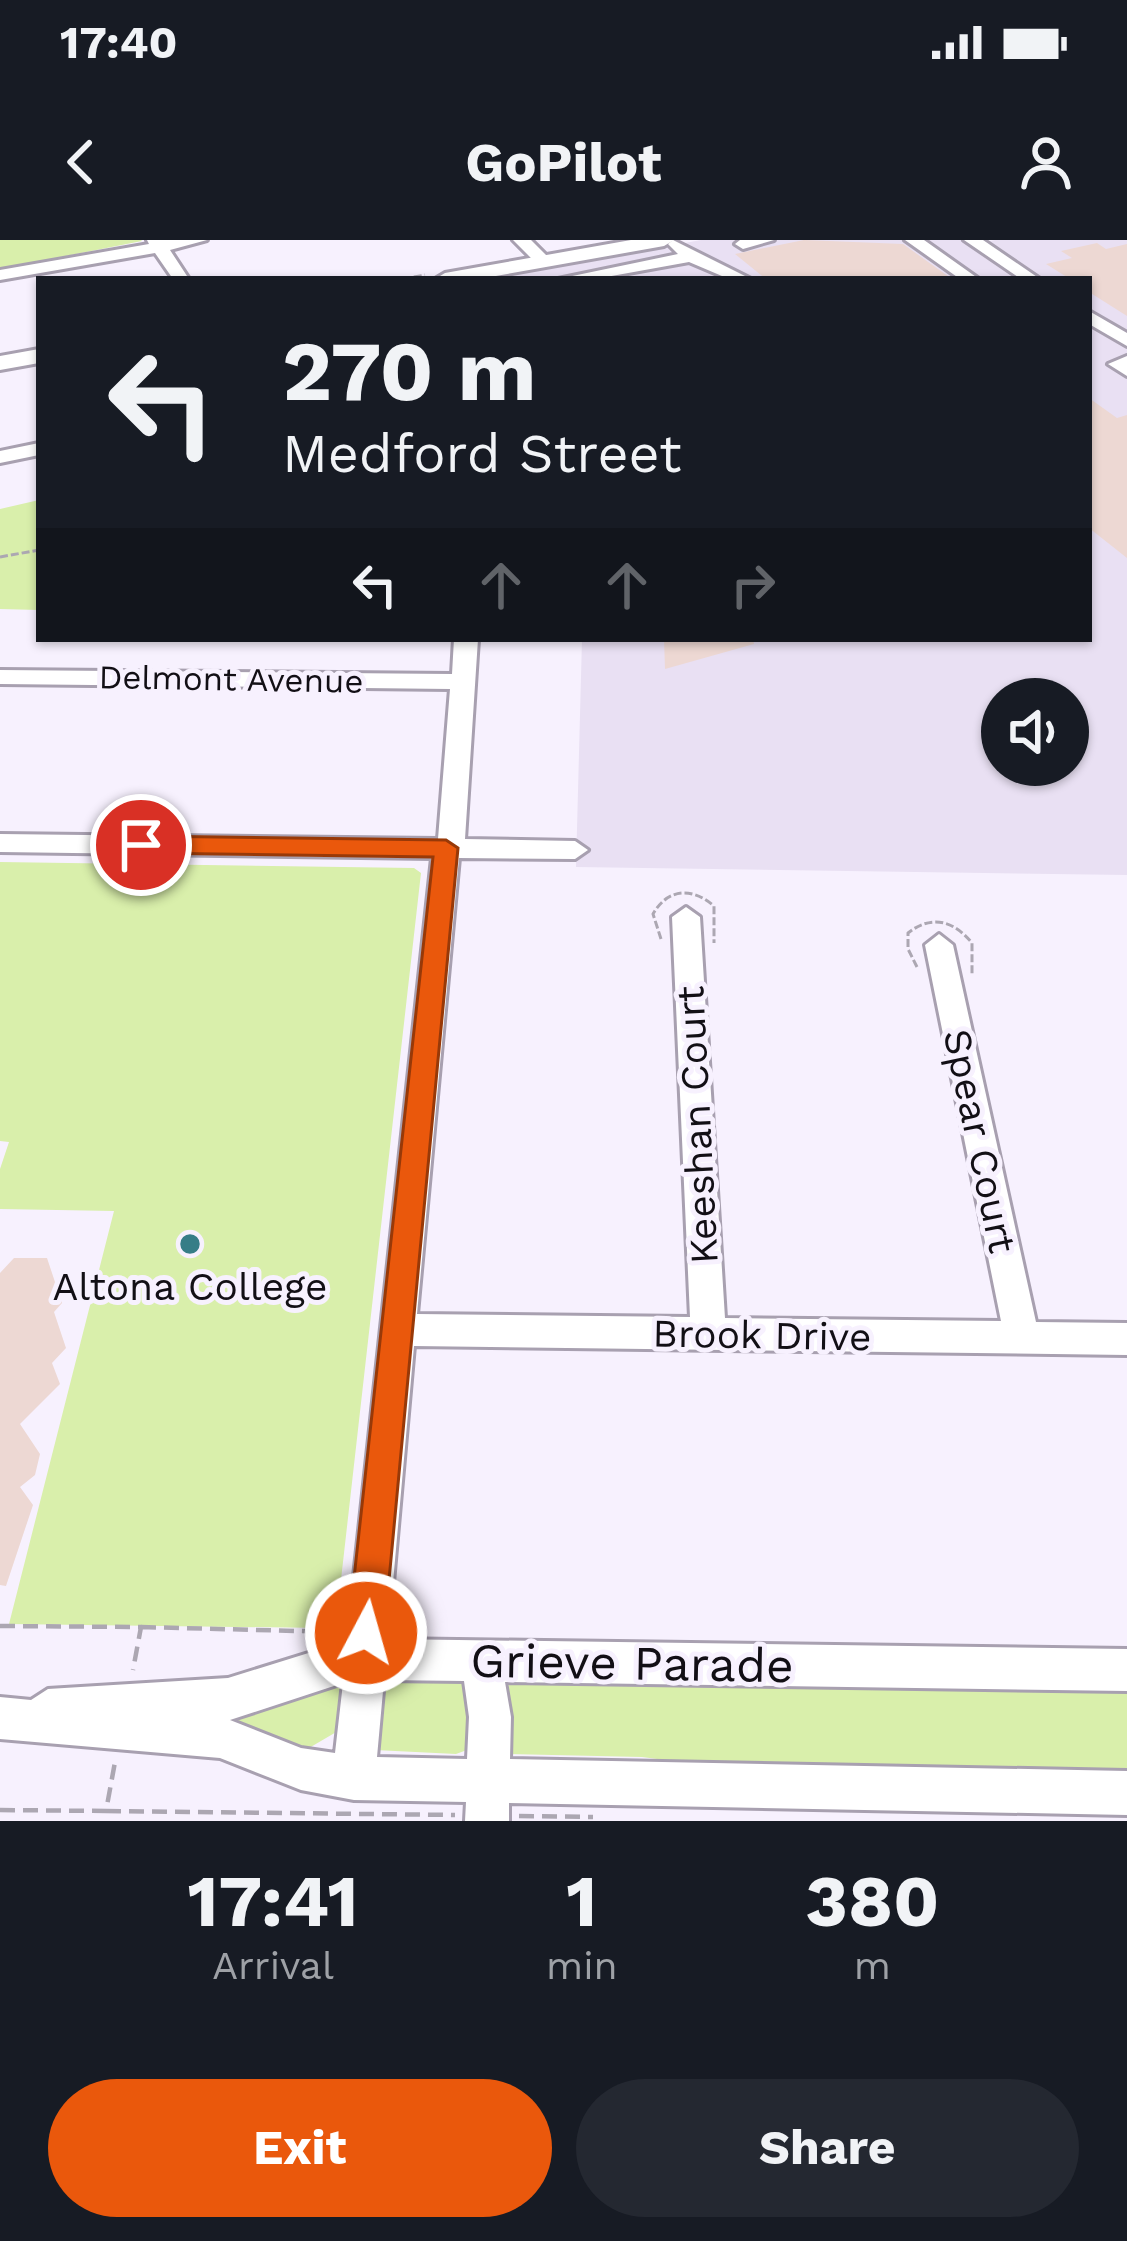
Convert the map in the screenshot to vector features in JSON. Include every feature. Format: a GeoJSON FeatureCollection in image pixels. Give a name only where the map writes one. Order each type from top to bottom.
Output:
{"type":"FeatureCollection","features":[{"type":"Feature","properties":{"kind":"main road"},"geometry":{"type":"LineString","coordinates":[[462,276],[668,240]]}},
{"type":"Feature","properties":{"kind":"main road"},"geometry":{"type":"LineString","coordinates":[[0,363],[36,357]]}},
{"type":"Feature","properties":{"kind":"street"},"geometry":{"type":"LineString","coordinates":[[0,275],[158,243],[199,240]]}},
{"type":"Feature","properties":{"kind":"street"},"geometry":{"type":"LineString","coordinates":[[521,240],[544,261]]}},
{"type":"Feature","properties":{"kind":"street"},"geometry":{"type":"LineString","coordinates":[[668,240],[705,276]]}},
{"type":"Feature","properties":{"kind":"street"},"geometry":{"type":"LineString","coordinates":[[743,244],[766,240]]}},
{"type":"Feature","properties":{"kind":"street"},"geometry":{"type":"LineString","coordinates":[[913,240],[967,276]]}},
{"type":"Feature","properties":{"kind":"street"},"geometry":{"type":"LineString","coordinates":[[972,240],[1027,276]]}},
{"type":"Feature","properties":{"kind":"street"},"geometry":{"type":"LineString","coordinates":[[158,243],[179,276]]}},
{"type":"Feature","properties":{"kind":"street"},"geometry":{"type":"LineString","coordinates":[[583,276],[687,258],[735,276]]}},
{"type":"Feature","properties":{"kind":"street"},"geometry":{"type":"LineString","coordinates":[[1092,318],[1127,340]]}},
{"type":"Feature","properties":{"kind":"street"},"geometry":{"type":"LineString","coordinates":[[0,457],[36,450]]}},
{"type":"Feature","properties":{"kind":"street"},"geometry":{"type":"LineString","coordinates":[[355,1778],[466,642]]}},
{"type":"Feature","properties":{"kind":"street","name":"Delmont Avenue"},"geometry":{"type":"LineString","coordinates":[[0,677],[462,682]]}},
{"type":"Feature","properties":{"kind":"street"},"geometry":{"type":"LineString","coordinates":[[0,843],[575,850]]}},
{"type":"Feature","properties":{"kind":"street","name":"Keeshan Court"},"geometry":{"type":"LineString","coordinates":[[686,916],[708,1334]]}},
{"type":"Feature","properties":{"kind":"street","name":"Spear Court"},"geometry":{"type":"LineString","coordinates":[[939,945],[1022,1337]]}},
{"type":"Feature","properties":{"kind":"street","name":"Brook Drive"},"geometry":{"type":"LineString","coordinates":[[398,1330],[1127,1339]]}},
{"type":"Feature","properties":{"kind":"street","name":"Grieve Parade"},"geometry":{"type":"LineString","coordinates":[[0,1716],[229,1699],[258,1693],[314,1669],[363,1659],[1127,1670]]}},
{"type":"Feature","properties":{"kind":"street"},"geometry":{"type":"LineString","coordinates":[[482,1661],[490,1717],[487,1821]]}},
{"type":"Feature","properties":{"kind":"street","name":"Grieve Parade"},"geometry":{"type":"LineString","coordinates":[[0,1716],[220,1737],[301,1769],[355,1778],[1127,1793]]}},
{"type":"Feature","properties":{"kind":"path"},"geometry":{"type":"LineString","coordinates":[[0,557],[36,551]]}},
{"type":"Feature","properties":{"kind":"path"},"geometry":{"type":"LineString","coordinates":[[662,941],[655,906],[674,893],[693,892],[709,899],[717,915],[710,954]]}},
{"type":"Feature","properties":{"kind":"shaded area"},"geometry":{"type":"Polygon","coordinates":[[[701,240],[963,240],[1017,276],[508,276],[701,240]]]}},
{"type":"Feature","properties":{"kind":"shaded area"},"geometry":{"type":"Polygon","coordinates":[[[1127,240],[1127,333],[1092,311],[1092,276],[1037,276],[984,242],[1127,240]]]}},
{"type":"Feature","properties":{"kind":"shaded area"},"geometry":{"type":"Polygon","coordinates":[[[1092,325],[1127,348],[1127,875],[576,867],[582,642],[1092,642],[1092,325]]]}},
{"type":"Feature","properties":{"kind":"green space"},"geometry":{"type":"Polygon","coordinates":[[[0,240],[141,240],[142,241],[0,269],[0,240]]]}},
{"type":"Feature","properties":{"kind":"green space"},"geometry":{"type":"Polygon","coordinates":[[[36,501],[36,610],[0,609],[0,509],[36,501]]]}},
{"type":"Feature","properties":{"kind":"green space","name":"Altona College"},"geometry":{"type":"Polygon","coordinates":[[[0,862],[414,868],[421,873],[337,1615],[324,1628],[9,1624],[114,1211],[0,1209],[0,1169],[9,1142],[0,1141],[0,862]]]}},
{"type":"Feature","properties":{"kind":"green space"},"geometry":{"type":"Polygon","coordinates":[[[461,1673],[470,1689],[467,1750],[456,1754],[375,1750],[377,1677],[461,1673]]]}},
{"type":"Feature","properties":{"kind":"green space"},"geometry":{"type":"Polygon","coordinates":[[[337,1682],[344,1685],[338,1731],[309,1748],[230,1725],[228,1714],[337,1682]]]}},
{"type":"Feature","properties":{"kind":"green space"},"geometry":{"type":"Polygon","coordinates":[[[504,1682],[1127,1682],[1127,1777],[725,1768],[642,1757],[507,1754],[504,1682]]]}},
{"type":"Feature","properties":{"kind":"building"},"geometry":{"type":"Polygon","coordinates":[[[804,240],[903,244],[948,276],[762,276],[735,254],[804,240]]]}},
{"type":"Feature","properties":{"kind":"building"},"geometry":{"type":"Polygon","coordinates":[[[1097,243],[1106,249],[1127,244],[1127,316],[1092,294],[1092,276],[1065,276],[1046,264],[1072,258],[1061,251],[1097,243]]]}},
{"type":"Feature","properties":{"kind":"building"},"geometry":{"type":"Polygon","coordinates":[[[1092,400],[1117,418],[1127,415],[1127,558],[1092,530],[1092,400]]]}},
{"type":"Feature","properties":{"kind":"building"},"geometry":{"type":"Polygon","coordinates":[[[664,642],[754,642],[754,644],[665,669],[664,642]]]}},
{"type":"Feature","properties":{"kind":"building"},"geometry":{"type":"Polygon","coordinates":[[[14,1258],[47,1258],[62,1303],[54,1312],[66,1348],[52,1363],[60,1384],[20,1424],[40,1454],[35,1475],[20,1487],[33,1505],[6,1586],[0,1585],[0,1273],[14,1258]]]}},
{"type":"Feature","properties":{"kind":"place","name":"Altona College"},"geometry":{"type":"Point","coordinates":[190,1244]}},
{"type":"Feature","properties":{"kind":"route"},"geometry":{"type":"LineString","coordinates":[[141,845],[446,848],[366,1633]]}}]}
